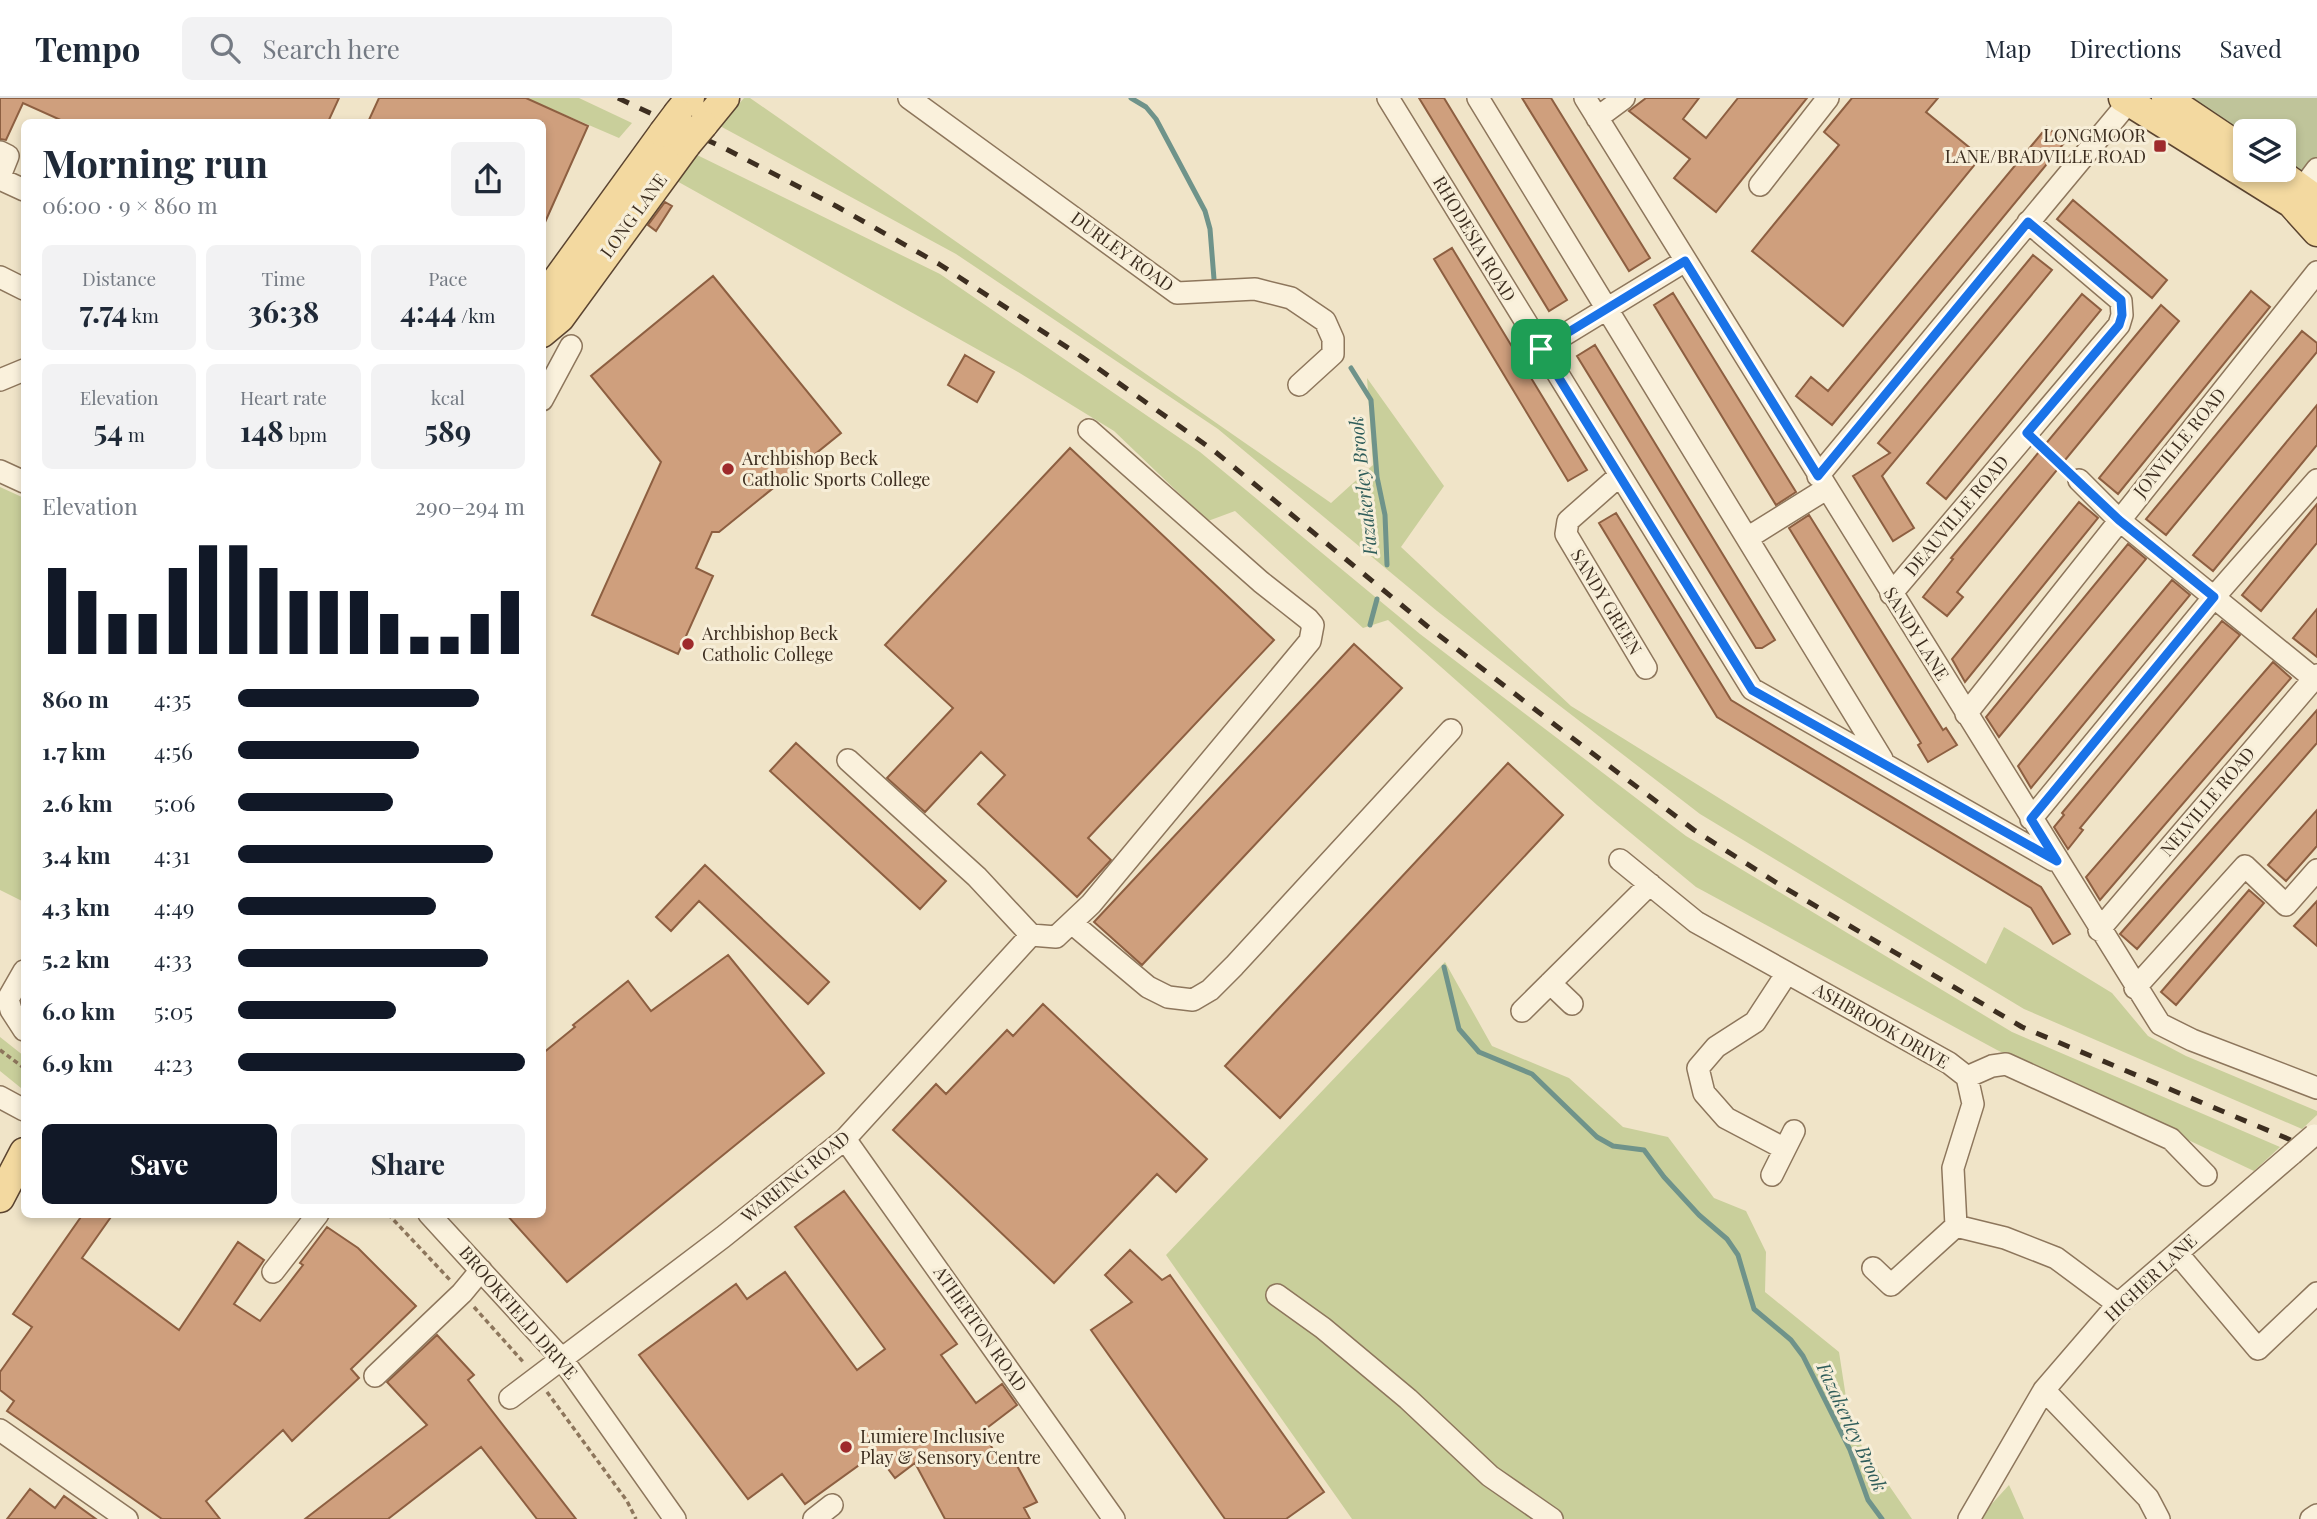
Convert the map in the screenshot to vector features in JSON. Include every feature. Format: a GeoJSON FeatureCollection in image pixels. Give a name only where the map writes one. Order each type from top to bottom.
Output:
{"type":"FeatureCollection","features":[{"type":"Feature","properties":{"kind":"main road","name":"LONG LANE"},"geometry":{"type":"LineString","coordinates":[[546,295],[684,122],[725,98]]}},
{"type":"Feature","properties":{"kind":"main road"},"geometry":{"type":"LineString","coordinates":[[2166,98],[2233,143]]}},
{"type":"Feature","properties":{"kind":"main road"},"geometry":{"type":"LineString","coordinates":[[2128,99],[2307,190],[2317,232]]}},
{"type":"Feature","properties":{"kind":"main road","name":"LONG LANE"},"geometry":{"type":"LineString","coordinates":[[546,330],[560,318],[684,122]]}},
{"type":"Feature","properties":{"kind":"main road"},"geometry":{"type":"LineString","coordinates":[[0,1198],[21,1158]]}},
{"type":"Feature","properties":{"kind":"street","name":"DURLEY ROAD"},"geometry":{"type":"LineString","coordinates":[[909,98],[1177,293],[1267,290],[1292,298],[1315,312],[1330,329],[1333,354],[1299,385]]}},
{"type":"Feature","properties":{"kind":"street","name":"RHODESIA ROAD"},"geometry":{"type":"LineString","coordinates":[[1388,98],[1752,690],[1884,761],[2057,861]]}},
{"type":"Feature","properties":{"kind":"street"},"geometry":{"type":"LineString","coordinates":[[1478,98],[1884,761]]}},
{"type":"Feature","properties":{"kind":"street","name":"SANDY LANE"},"geometry":{"type":"LineString","coordinates":[[1585,98],[2135,988],[2160,1024],[2192,1040],[2317,1088]]}},
{"type":"Feature","properties":{"kind":"street"},"geometry":{"type":"LineString","coordinates":[[1597,118],[1624,98]]}},
{"type":"Feature","properties":{"kind":"street"},"geometry":{"type":"LineString","coordinates":[[1760,185],[1828,98]]}},
{"type":"Feature","properties":{"kind":"street"},"geometry":{"type":"LineString","coordinates":[[1749,537],[1822,482],[2128,99]]}},
{"type":"Feature","properties":{"kind":"street"},"geometry":{"type":"LineString","coordinates":[[0,152],[8,156],[0,177],[21,188]]}},
{"type":"Feature","properties":{"kind":"street","name":"DEAUVILLE ROAD"},"geometry":{"type":"LineString","coordinates":[[1891,594],[2119,325],[2122,315],[2121,300],[2028,222]]}},
{"type":"Feature","properties":{"kind":"street"},"geometry":{"type":"LineString","coordinates":[[1541,349],[1685,261]]}},
{"type":"Feature","properties":{"kind":"street","name":"JONVILLE ROAD"},"geometry":{"type":"LineString","coordinates":[[1966,714],[2317,272]]}},
{"type":"Feature","properties":{"kind":"street"},"geometry":{"type":"LineString","coordinates":[[0,277],[21,288]]}},
{"type":"Feature","properties":{"kind":"street"},"geometry":{"type":"LineString","coordinates":[[546,393],[571,346]]}},
{"type":"Feature","properties":{"kind":"street"},"geometry":{"type":"LineString","coordinates":[[0,380],[21,371]]}},
{"type":"Feature","properties":{"kind":"street"},"geometry":{"type":"LineString","coordinates":[[848,760],[977,877],[1031,935],[1056,937],[1073,924],[1310,640],[1313,625],[1088,430]]}},
{"type":"Feature","properties":{"kind":"street"},"geometry":{"type":"LineString","coordinates":[[0,471],[21,481]]}},
{"type":"Feature","properties":{"kind":"street","name":"SANDY GREEN"},"geometry":{"type":"LineString","coordinates":[[1619,476],[1568,521],[1566,534],[1646,668]]}},
{"type":"Feature","properties":{"kind":"street"},"geometry":{"type":"LineString","coordinates":[[2079,480],[2119,520],[2316,678]]}},
{"type":"Feature","properties":{"kind":"street"},"geometry":{"type":"LineString","coordinates":[[2031,819],[2214,597],[2317,480]]}},
{"type":"Feature","properties":{"kind":"street","name":"NELVILLE ROAD"},"geometry":{"type":"LineString","coordinates":[[2099,930],[2316,678]]}},
{"type":"Feature","properties":{"kind":"street"},"geometry":{"type":"LineString","coordinates":[[1073,924],[1148,987],[1168,997],[1193,1000],[1210,990],[1234,966],[1451,730]]}},
{"type":"Feature","properties":{"kind":"street","name":"ASHBROOK DRIVE"},"geometry":{"type":"LineString","coordinates":[[1620,860],[1696,922],[1949,1063],[1967,1077],[1973,1104],[1952,1168],[1956,1226]]}},
{"type":"Feature","properties":{"kind":"street"},"geometry":{"type":"LineString","coordinates":[[2135,988],[2245,866],[2286,905],[2317,870]]}},
{"type":"Feature","properties":{"kind":"street"},"geometry":{"type":"LineString","coordinates":[[1522,1011],[1650,884]]}},
{"type":"Feature","properties":{"kind":"street","name":"WAREING ROAD"},"geometry":{"type":"LineString","coordinates":[[510,1398],[723,1237],[845,1139],[1031,935]]}},
{"type":"Feature","properties":{"kind":"street"},"geometry":{"type":"LineString","coordinates":[[1772,1175],[1790,1140],[1726,1118],[1703,1093],[1699,1068],[1716,1047],[1755,1022],[1787,973]]}},
{"type":"Feature","properties":{"kind":"street"},"geometry":{"type":"LineString","coordinates":[[21,976],[8,999],[11,1010],[21,1025]]}},
{"type":"Feature","properties":{"kind":"street"},"geometry":{"type":"LineString","coordinates":[[1550,983],[1572,1004]]}},
{"type":"Feature","properties":{"kind":"street"},"geometry":{"type":"LineString","coordinates":[[1967,1077],[1992,1066],[2006,1064],[2171,1139],[2206,1175]]}},
{"type":"Feature","properties":{"kind":"street"},"geometry":{"type":"LineString","coordinates":[[1,1093],[21,1108]]}},
{"type":"Feature","properties":{"kind":"street","name":"HIGHER LANE"},"geometry":{"type":"LineString","coordinates":[[1969,1519],[2044,1390],[2118,1304],[2316,1134]]}},
{"type":"Feature","properties":{"kind":"street","name":"ATHERTON ROAD"},"geometry":{"type":"LineString","coordinates":[[845,1139],[1114,1519]]}},
{"type":"Feature","properties":{"kind":"street"},"geometry":{"type":"LineString","coordinates":[[273,1272],[315,1218]]}},
{"type":"Feature","properties":{"kind":"street","name":"BROOKFIELD DRIVE"},"geometry":{"type":"LineString","coordinates":[[433,1218],[562,1359],[675,1519]]}},
{"type":"Feature","properties":{"kind":"street"},"geometry":{"type":"LineString","coordinates":[[1873,1268],[1891,1284],[1956,1226],[2005,1238],[2056,1258],[2118,1304]]}},
{"type":"Feature","properties":{"kind":"street"},"geometry":{"type":"LineString","coordinates":[[2177,1253],[2258,1349],[2317,1293]]}},
{"type":"Feature","properties":{"kind":"street"},"geometry":{"type":"LineString","coordinates":[[375,1376],[462,1293],[481,1270]]}},
{"type":"Feature","properties":{"kind":"street"},"geometry":{"type":"LineString","coordinates":[[1277,1295],[1323,1328],[1408,1399],[1490,1476],[1552,1519]]}},
{"type":"Feature","properties":{"kind":"street"},"geometry":{"type":"LineString","coordinates":[[2044,1390],[2148,1499],[2159,1519]]}},
{"type":"Feature","properties":{"kind":"street"},"geometry":{"type":"LineString","coordinates":[[1,1435],[127,1519]]}},
{"type":"Feature","properties":{"kind":"street"},"geometry":{"type":"LineString","coordinates":[[814,1519],[832,1505]]}},
{"type":"Feature","properties":{"kind":"street"},"geometry":{"type":"LineString","coordinates":[[2311,1519],[2317,1515]]}},
{"type":"Feature","properties":{"kind":"path"},"geometry":{"type":"LineString","coordinates":[[2027,433],[2079,480]]}},
{"type":"Feature","properties":{"kind":"path"},"geometry":{"type":"LineString","coordinates":[[0,1050],[21,1066]]}},
{"type":"Feature","properties":{"kind":"path"},"geometry":{"type":"LineString","coordinates":[[392,1218],[537,1378],[626,1501],[636,1519]]}},
{"type":"Feature","properties":{"kind":"green space"},"geometry":{"type":"Polygon","coordinates":[[[526,98],[579,98],[632,123],[619,138],[526,98]]]}},
{"type":"Feature","properties":{"kind":"green space"},"geometry":{"type":"Polygon","coordinates":[[[744,98],[750,98],[1331,503],[1373,465],[1367,378],[1444,486],[1401,547],[1571,706],[1986,964],[2004,927],[2112,993],[2148,1036],[2186,1056],[2317,1111],[2317,1115],[2302,1129],[2024,1009],[1700,814],[1437,611],[1218,429],[956,254],[720,126],[744,98]]]}},
{"type":"Feature","properties":{"kind":"green space"},"geometry":{"type":"Polygon","coordinates":[[[2190,98],[2317,98],[2317,186],[2296,171],[2296,119],[2233,119],[2233,128],[2190,98]]]}},
{"type":"Feature","properties":{"kind":"green space"},"geometry":{"type":"Polygon","coordinates":[[[695,154],[940,274],[1200,452],[1420,634],[1686,836],[2012,1032],[2280,1147],[2254,1171],[1997,1050],[1696,887],[1597,805],[1388,620],[1363,628],[1235,511],[1208,521],[1114,431],[1018,372],[675,180],[695,154]]]}},
{"type":"Feature","properties":{"kind":"green space"},"geometry":{"type":"Polygon","coordinates":[[[0,487],[21,497],[21,900],[0,890],[0,487]]]}},
{"type":"Feature","properties":{"kind":"green space"},"geometry":{"type":"Polygon","coordinates":[[[1445,962],[1492,1046],[1569,1078],[1623,1127],[1668,1137],[1714,1198],[1746,1211],[1766,1252],[1765,1292],[1839,1352],[1851,1430],[1912,1519],[1352,1519],[1166,1255],[1445,962]]]}},
{"type":"Feature","properties":{"kind":"green space"},"geometry":{"type":"Polygon","coordinates":[[[0,1037],[21,1054],[21,1088],[0,1071],[0,1037]]]}},
{"type":"Feature","properties":{"kind":"green space"},"geometry":{"type":"Polygon","coordinates":[[[2009,1485],[2024,1519],[1978,1519],[2009,1485]]]}},
{"type":"Feature","properties":{"kind":"building"},"geometry":{"type":"Polygon","coordinates":[[[0,98],[339,98],[329,119],[58,119],[23,103],[6,140],[0,139],[0,98]]]}},
{"type":"Feature","properties":{"kind":"building"},"geometry":{"type":"Polygon","coordinates":[[[379,98],[526,98],[588,126],[546,220],[546,119],[369,119],[379,98]]]}},
{"type":"Feature","properties":{"kind":"building"},"geometry":{"type":"Polygon","coordinates":[[[1419,98],[1444,98],[1567,300],[1549,311],[1419,98]]]}},
{"type":"Feature","properties":{"kind":"building"},"geometry":{"type":"Polygon","coordinates":[[[1522,98],[1551,98],[1650,258],[1629,271],[1522,98]]]}},
{"type":"Feature","properties":{"kind":"building"},"geometry":{"type":"Polygon","coordinates":[[[1646,98],[1699,98],[1683,119],[1706,138],[1738,98],[1807,98],[1716,212],[1674,178],[1690,159],[1629,111],[1646,98]]]}},
{"type":"Feature","properties":{"kind":"building"},"geometry":{"type":"Polygon","coordinates":[[[1852,98],[1938,98],[1926,112],[1981,157],[1843,326],[1752,251],[1839,145],[1824,132],[1852,98]]]}},
{"type":"Feature","properties":{"kind":"building"},"geometry":{"type":"Polygon","coordinates":[[[2047,127],[2065,142],[1832,425],[1796,396],[1811,377],[1828,391],[2047,127]]]}},
{"type":"Feature","properties":{"kind":"building"},"geometry":{"type":"Polygon","coordinates":[[[2073,200],[2167,280],[2152,298],[2057,219],[2073,200]]]}},
{"type":"Feature","properties":{"kind":"building"},"geometry":{"type":"Polygon","coordinates":[[[665,202],[672,206],[656,231],[648,225],[665,202]]]}},
{"type":"Feature","properties":{"kind":"building"},"geometry":{"type":"Polygon","coordinates":[[[1452,248],[1587,470],[1568,481],[1434,259],[1452,248]]]}},
{"type":"Feature","properties":{"kind":"building"},"geometry":{"type":"Polygon","coordinates":[[[2033,255],[2052,270],[1882,476],[1914,528],[1893,541],[1853,476],[1890,453],[1878,443],[2033,255]]]}},
{"type":"Feature","properties":{"kind":"building","name":"Archbishop Beck Catholic Sports College"},"geometry":{"type":"Polygon","coordinates":[[[713,276],[841,433],[719,532],[712,532],[696,568],[713,576],[678,654],[592,615],[661,462],[591,376],[713,276]]]}},
{"type":"Feature","properties":{"kind":"building"},"geometry":{"type":"Polygon","coordinates":[[[2251,291],[2270,307],[2118,494],[2099,478],[2251,291]]]}},
{"type":"Feature","properties":{"kind":"building"},"geometry":{"type":"Polygon","coordinates":[[[1673,293],[1796,492],[1776,505],[1654,305],[1673,293]]]}},
{"type":"Feature","properties":{"kind":"building"},"geometry":{"type":"Polygon","coordinates":[[[2082,294],[2101,310],[1946,499],[1927,483],[2082,294]]]}},
{"type":"Feature","properties":{"kind":"building"},"geometry":{"type":"Polygon","coordinates":[[[2161,305],[2179,321],[1957,592],[1963,597],[1947,616],[1923,597],[1953,559],[1951,558],[2161,305]]]}},
{"type":"Feature","properties":{"kind":"building"},"geometry":{"type":"Polygon","coordinates":[[[2302,331],[2317,343],[2317,352],[2166,535],[2146,519],[2302,331]]]}},
{"type":"Feature","properties":{"kind":"building"},"geometry":{"type":"Polygon","coordinates":[[[1595,345],[1775,640],[1762,648],[1756,648],[1577,356],[1595,345]]]}},
{"type":"Feature","properties":{"kind":"building"},"geometry":{"type":"Polygon","coordinates":[[[965,355],[994,372],[977,402],[948,385],[965,355]]]}},
{"type":"Feature","properties":{"kind":"building"},"geometry":{"type":"Polygon","coordinates":[[[2317,405],[2317,445],[2213,571],[2193,555],[2317,405]]]}},
{"type":"Feature","properties":{"kind":"building"},"geometry":{"type":"Polygon","coordinates":[[[1070,448],[1274,640],[1088,838],[1111,860],[1077,897],[978,804],[1005,775],[981,752],[925,812],[887,778],[953,708],[885,645],[1070,448]]]}},
{"type":"Feature","properties":{"kind":"building"},"geometry":{"type":"Polygon","coordinates":[[[2079,502],[2098,518],[1965,682],[1952,659],[2079,502]]]}},
{"type":"Feature","properties":{"kind":"building"},"geometry":{"type":"Polygon","coordinates":[[[2317,504],[2317,543],[2261,611],[2242,595],[2317,504]]]}},
{"type":"Feature","properties":{"kind":"building"},"geometry":{"type":"Polygon","coordinates":[[[1616,513],[1731,700],[2041,887],[2070,934],[2053,944],[2031,908],[1717,717],[1599,523],[1616,513]]]}},
{"type":"Feature","properties":{"kind":"building"},"geometry":{"type":"Polygon","coordinates":[[[1809,515],[1943,730],[1946,728],[1957,745],[1928,762],[1918,745],[1921,743],[1789,528],[1809,515]]]}},
{"type":"Feature","properties":{"kind":"building"},"geometry":{"type":"Polygon","coordinates":[[[2128,544],[2146,559],[1999,737],[1986,717],[2128,544]]]}},
{"type":"Feature","properties":{"kind":"building"},"geometry":{"type":"Polygon","coordinates":[[[2172,580],[2190,595],[2031,788],[2018,766],[2172,580]]]}},
{"type":"Feature","properties":{"kind":"building"},"geometry":{"type":"Polygon","coordinates":[[[2317,609],[2317,657],[2293,638],[2317,609]]]}},
{"type":"Feature","properties":{"kind":"building"},"geometry":{"type":"Polygon","coordinates":[[[2222,621],[2240,635],[2080,828],[2083,830],[2068,849],[2054,827],[2064,815],[2062,813],[2222,621]]]}},
{"type":"Feature","properties":{"kind":"building"},"geometry":{"type":"Polygon","coordinates":[[[1354,644],[1402,688],[1142,965],[1094,922],[1354,644]]]}},
{"type":"Feature","properties":{"kind":"building"},"geometry":{"type":"Polygon","coordinates":[[[2273,662],[2291,678],[2100,900],[2086,877],[2273,662]]]}},
{"type":"Feature","properties":{"kind":"building"},"geometry":{"type":"Polygon","coordinates":[[[2317,710],[2317,743],[2137,949],[2120,934],[2317,710]]]}},
{"type":"Feature","properties":{"kind":"building"},"geometry":{"type":"Polygon","coordinates":[[[796,743],[946,881],[920,909],[770,771],[796,743]]]}},
{"type":"Feature","properties":{"kind":"building"},"geometry":{"type":"Polygon","coordinates":[[[1508,763],[1563,815],[1280,1118],[1225,1066],[1508,763]]]}},
{"type":"Feature","properties":{"kind":"building"},"geometry":{"type":"Polygon","coordinates":[[[2317,810],[2317,846],[2286,881],[2268,865],[2317,810]]]}},
{"type":"Feature","properties":{"kind":"building"},"geometry":{"type":"Polygon","coordinates":[[[705,865],[829,982],[808,1004],[699,901],[671,931],[656,917],[705,865]]]}},
{"type":"Feature","properties":{"kind":"building"},"geometry":{"type":"Polygon","coordinates":[[[2249,890],[2264,903],[2176,1005],[2161,992],[2249,890]]]}},
{"type":"Feature","properties":{"kind":"building"},"geometry":{"type":"Polygon","coordinates":[[[2317,901],[2317,946],[2294,926],[2317,901]]]}},
{"type":"Feature","properties":{"kind":"building"},"geometry":{"type":"Polygon","coordinates":[[[728,955],[824,1073],[567,1282],[510,1218],[546,1218],[546,1051],[575,1027],[573,1025],[628,981],[651,1011],[728,955]]]}},
{"type":"Feature","properties":{"kind":"building"},"geometry":{"type":"Polygon","coordinates":[[[1043,1004],[1207,1159],[1176,1192],[1157,1174],[1054,1283],[893,1130],[936,1084],[946,1094],[1007,1030],[1013,1036],[1043,1004]]]}},
{"type":"Feature","properties":{"kind":"building"},"geometry":{"type":"Polygon","coordinates":[[[844,1191],[957,1344],[941,1355],[976,1403],[1002,1384],[1017,1405],[983,1431],[998,1459],[1010,1453],[1037,1502],[1024,1508],[1030,1519],[945,1519],[915,1463],[895,1478],[876,1453],[805,1504],[782,1474],[748,1499],[639,1355],[736,1284],[747,1299],[785,1272],[857,1370],[885,1349],[795,1227],[844,1191]]]}},
{"type":"Feature","properties":{"kind":"building"},"geometry":{"type":"Polygon","coordinates":[[[80,1218],[110,1218],[82,1258],[179,1330],[238,1242],[264,1260],[234,1304],[260,1321],[303,1265],[300,1263],[327,1227],[358,1248],[416,1306],[351,1369],[359,1378],[292,1441],[283,1430],[206,1501],[220,1519],[162,1519],[7,1411],[14,1401],[0,1390],[0,1372],[32,1327],[13,1314],[80,1218]]]}},
{"type":"Feature","properties":{"kind":"building"},"geometry":{"type":"Polygon","coordinates":[[[1130,1250],[1162,1280],[1170,1275],[1324,1492],[1286,1519],[1225,1519],[1091,1330],[1132,1302],[1105,1275],[1130,1250]]]}},
{"type":"Feature","properties":{"kind":"building"},"geometry":{"type":"Polygon","coordinates":[[[437,1335],[474,1375],[468,1380],[576,1519],[537,1519],[481,1447],[388,1519],[305,1519],[427,1425],[387,1382],[437,1335]]]}},
{"type":"Feature","properties":{"kind":"building"},"geometry":{"type":"Polygon","coordinates":[[[30,1489],[55,1508],[64,1496],[96,1519],[7,1519],[30,1489]]]}},
{"type":"Feature","properties":{"kind":"waterway","name":"Fazakerley Brook"},"geometry":{"type":"LineString","coordinates":[[1131,98],[1146,107],[1156,119],[1205,211],[1210,229],[1214,279]]}},
{"type":"Feature","properties":{"kind":"waterway","name":"Fazakerley Brook"},"geometry":{"type":"LineString","coordinates":[[1351,368],[1371,400],[1377,477],[1385,515],[1387,565]]}},
{"type":"Feature","properties":{"kind":"waterway","name":"Fazakerley Brook"},"geometry":{"type":"LineString","coordinates":[[1370,625],[1377,599]]}},
{"type":"Feature","properties":{"kind":"waterway","name":"Fazakerley Brook"},"geometry":{"type":"LineString","coordinates":[[1444,967],[1459,1029],[1479,1052],[1532,1074],[1597,1137],[1613,1146],[1644,1150],[1664,1177],[1699,1215],[1727,1239],[1738,1255],[1754,1309],[1791,1340],[1803,1356],[1850,1450],[1868,1500],[1882,1519]]}},
{"type":"Feature","properties":{"kind":"railway"},"geometry":{"type":"LineString","coordinates":[[618,98],[722,147],[836,206],[939,264],[1082,357],[1213,450],[1427,626],[1563,731],[1694,830],[1780,885],[2022,1027],[2317,1151]]}},
{"type":"Feature","properties":{"kind":"place","name":"LONGMOOR LANE/BRADVILLE ROAD"},"geometry":{"type":"Point","coordinates":[2160,146]}},
{"type":"Feature","properties":{"kind":"place","name":"Archbishop Beck Catholic Sports College"},"geometry":{"type":"Point","coordinates":[728,469]}},
{"type":"Feature","properties":{"kind":"place","name":"Archbishop Beck Catholic College"},"geometry":{"type":"Point","coordinates":[688,644]}},
{"type":"Feature","properties":{"kind":"place","name":"Lumiere Inclusive Play & Sensory Centre"},"geometry":{"type":"Point","coordinates":[846,1447]}},
{"type":"Feature","properties":{"kind":"route"},"geometry":{"type":"LineString","coordinates":[[2028,222],[2121,300],[2122,315],[2119,325],[2027,433],[2119,520],[2214,597],[2031,819],[2057,861],[1884,761],[1752,690],[1541,349],[1685,261],[1818,476],[2028,222]]}}]}
